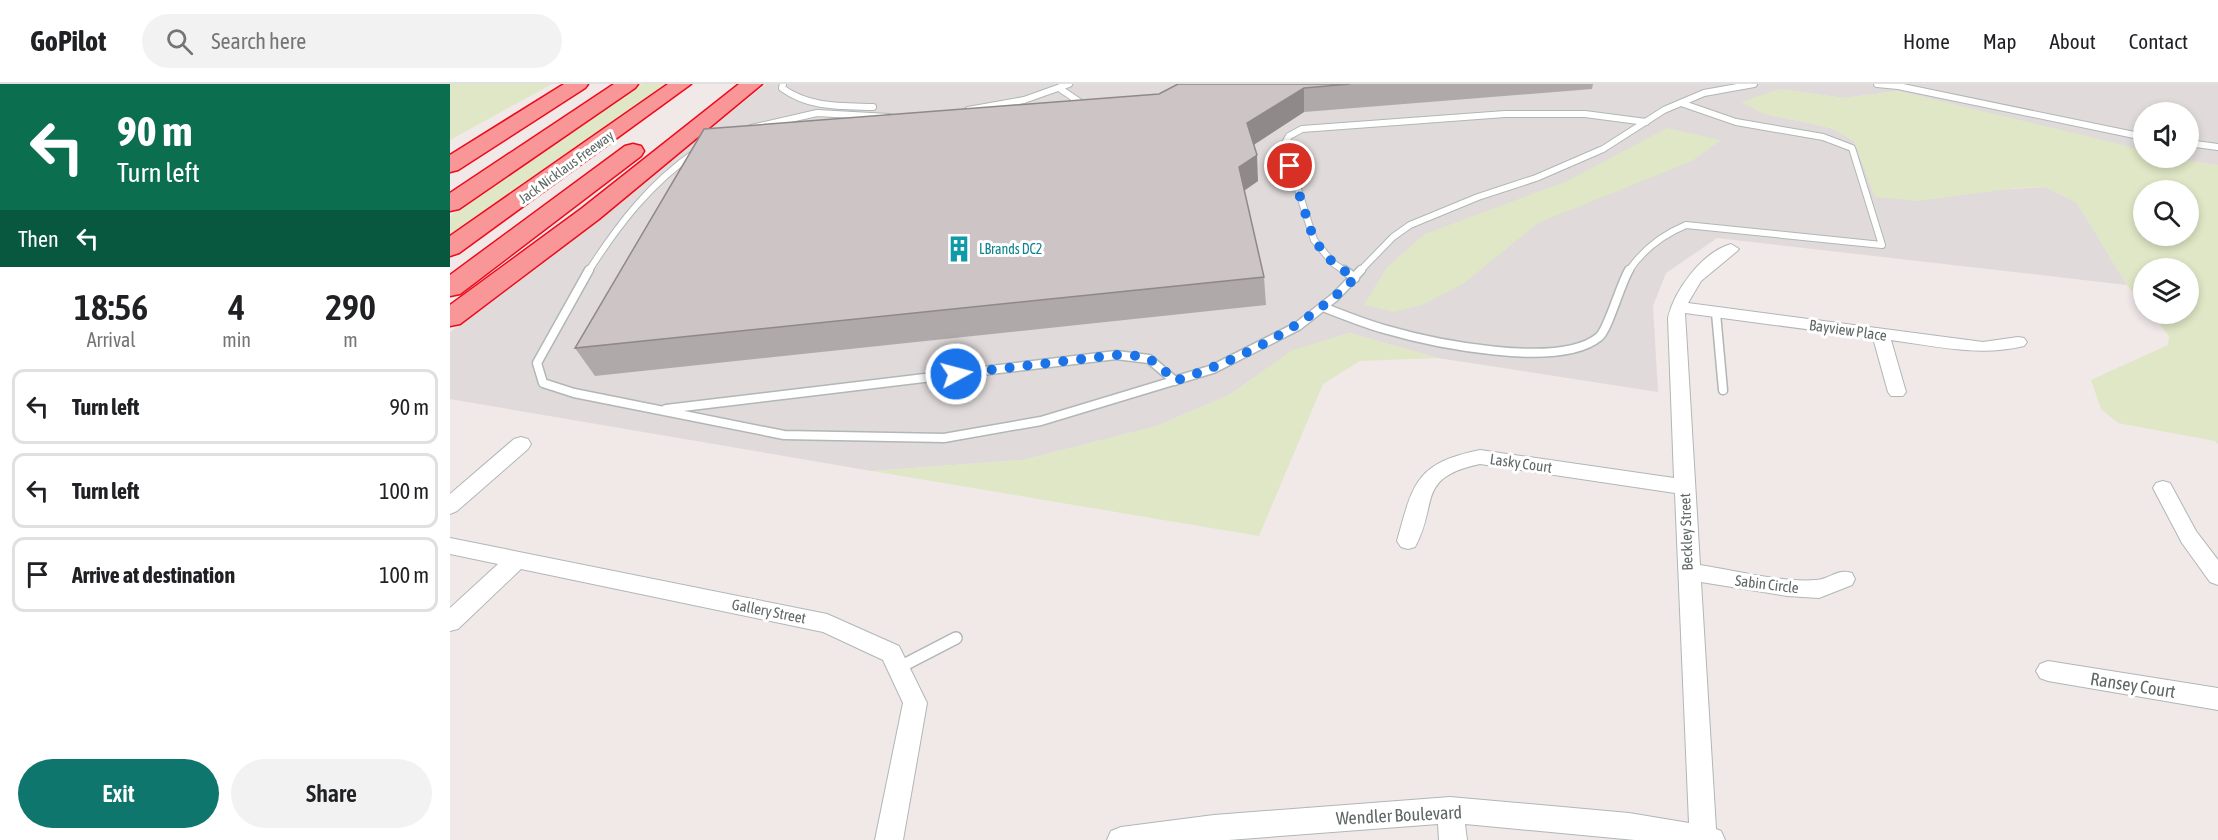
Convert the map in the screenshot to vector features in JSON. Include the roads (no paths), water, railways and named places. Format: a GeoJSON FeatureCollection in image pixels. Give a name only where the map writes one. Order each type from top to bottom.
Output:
{"type":"FeatureCollection","features":[{"type":"Feature","properties":{"kind":"highway"},"geometry":{"type":"LineString","coordinates":[[450,146],[561,84]]}},
{"type":"Feature","properties":{"kind":"highway"},"geometry":{"type":"LineString","coordinates":[[450,165],[578,84]]}},
{"type":"Feature","properties":{"kind":"highway"},"geometry":{"type":"LineString","coordinates":[[450,204],[627,84]]}},
{"type":"Feature","properties":{"kind":"highway","name":"Jack Nicklaus Freeway"},"geometry":{"type":"LineString","coordinates":[[450,248],[681,84]]}},
{"type":"Feature","properties":{"kind":"highway"},"geometry":{"type":"LineString","coordinates":[[450,288],[722,84]]}},
{"type":"Feature","properties":{"kind":"highway"},"geometry":{"type":"LineString","coordinates":[[450,318],[590,214],[752,84]]}},
{"type":"Feature","properties":{"kind":"street","name":"Beckley Street"},"geometry":{"type":"LineString","coordinates":[[1707,839],[1688,572],[1676,318],[1678,307],[1694,276],[1731,249]]}},
{"type":"Feature","properties":{"kind":"street","name":"Bayview Place"},"geometry":{"type":"LineString","coordinates":[[1678,307],[1983,347],[2018,342]]}},
{"type":"Feature","properties":{"kind":"street"},"geometry":{"type":"LineString","coordinates":[[1881,334],[1897,392]]}},
{"type":"Feature","properties":{"kind":"street"},"geometry":{"type":"LineString","coordinates":[[450,506],[521,444]]}},
{"type":"Feature","properties":{"kind":"street","name":"Lasky Court"},"geometry":{"type":"LineString","coordinates":[[1408,541],[1423,488],[1437,470],[1457,460],[1480,457],[1684,487]]}},
{"type":"Feature","properties":{"kind":"street"},"geometry":{"type":"LineString","coordinates":[[2163,488],[2189,537],[2218,576]]}},
{"type":"Feature","properties":{"kind":"street","name":"Gallery Street"},"geometry":{"type":"LineString","coordinates":[[450,546],[827,623],[891,652],[915,703],[889,840]]}},
{"type":"Feature","properties":{"kind":"street"},"geometry":{"type":"LineString","coordinates":[[450,622],[517,560]]}},
{"type":"Feature","properties":{"kind":"street","name":"Sabin Circle"},"geometry":{"type":"LineString","coordinates":[[1688,572],[1787,587],[1819,589],[1844,579]]}},
{"type":"Feature","properties":{"kind":"street","name":"Ransey Court"},"geometry":{"type":"LineString","coordinates":[[2048,671],[2218,699]]}},
{"type":"Feature","properties":{"kind":"street"},"geometry":{"type":"LineString","coordinates":[[1450,810],[1453,840]]}},
{"type":"Feature","properties":{"kind":"street","name":"Wendler Boulevard"},"geometry":{"type":"LineString","coordinates":[[1122,840],[1214,828],[1450,810],[1629,826],[1707,839]]}},
{"type":"Feature","properties":{"kind":"lane"},"geometry":{"type":"LineString","coordinates":[[783,84],[782,88],[792,97],[803,101],[873,107]]}},
{"type":"Feature","properties":{"kind":"lane"},"geometry":{"type":"LineString","coordinates":[[961,111],[1024,100],[1069,84]]}},
{"type":"Feature","properties":{"kind":"lane"},"geometry":{"type":"LineString","coordinates":[[704,147],[683,159],[647,192],[600,253],[537,363],[543,383],[574,393],[784,435],[944,438],[1041,421],[1213,369],[1298,326],[1323,307],[1355,278],[1393,237],[1410,225],[1478,197],[1536,178],[1603,149],[1646,122],[1704,93],[1755,84]]}},
{"type":"Feature","properties":{"kind":"lane"},"geometry":{"type":"LineString","coordinates":[[1877,84],[1898,86],[2133,135]]}},
{"type":"Feature","properties":{"kind":"lane"},"geometry":{"type":"LineString","coordinates":[[1059,88],[1078,103],[1087,106]]}},
{"type":"Feature","properties":{"kind":"lane"},"geometry":{"type":"LineString","coordinates":[[1323,307],[1382,329],[1445,343],[1551,354],[1581,348],[1601,336],[1623,280],[1641,253],[1667,231],[1686,225],[1882,245],[1852,148],[1824,136],[1769,129],[1725,120],[1681,103]]}},
{"type":"Feature","properties":{"kind":"lane"},"geometry":{"type":"LineString","coordinates":[[740,131],[817,113],[901,118]]}},
{"type":"Feature","properties":{"kind":"lane"},"geometry":{"type":"LineString","coordinates":[[1355,278],[1333,263],[1314,240],[1284,145],[1289,136],[1302,129],[1505,114],[1585,114],[1646,122]]}},
{"type":"Feature","properties":{"kind":"lane"},"geometry":{"type":"LineString","coordinates":[[2199,144],[2218,147]]}},
{"type":"Feature","properties":{"kind":"lane"},"geometry":{"type":"LineString","coordinates":[[1716,313],[1723,390]]}},
{"type":"Feature","properties":{"kind":"lane"},"geometry":{"type":"LineString","coordinates":[[658,410],[1116,355],[1140,355],[1156,362],[1175,381]]}},
{"type":"Feature","properties":{"kind":"lane"},"geometry":{"type":"LineString","coordinates":[[898,668],[956,638]]}},
{"type":"Feature","properties":{"kind":"place","name":"LBrands DC2"},"geometry":{"type":"Point","coordinates":[959,249]}}]}
